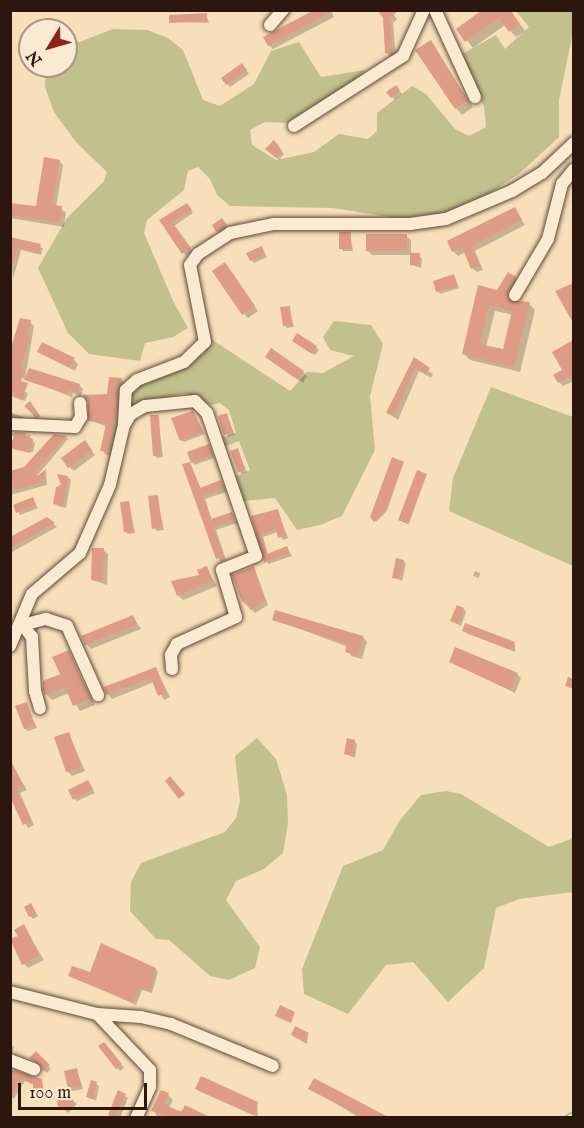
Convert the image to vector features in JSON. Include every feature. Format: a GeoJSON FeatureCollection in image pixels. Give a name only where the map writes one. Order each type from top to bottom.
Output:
{"type":"FeatureCollection","features":[{"type":"Feature","properties":{"kind":"street"},"geometry":{"type":"LineString","coordinates":[[270,25],[284,10]]}},
{"type":"Feature","properties":{"kind":"street"},"geometry":{"type":"LineString","coordinates":[[294,126],[403,56],[424,10]]}},
{"type":"Feature","properties":{"kind":"street"},"geometry":{"type":"LineString","coordinates":[[435,10],[475,97]]}},
{"type":"Feature","properties":{"kind":"street"},"geometry":{"type":"LineString","coordinates":[[10,646],[22,627],[32,594],[80,553],[110,484],[124,424],[126,390],[137,380],[184,362],[205,342],[190,265],[198,254],[230,233],[274,224],[400,225],[446,219],[512,191],[542,173],[573,144]]}},
{"type":"Feature","properties":{"kind":"street"},"geometry":{"type":"LineString","coordinates":[[515,296],[548,239],[562,184],[573,169]]}},
{"type":"Feature","properties":{"kind":"street"},"geometry":{"type":"LineString","coordinates":[[124,424],[131,414],[145,406],[178,401],[202,405],[256,556],[222,570],[236,617],[177,644],[171,655],[172,669]]}},
{"type":"Feature","properties":{"kind":"street"},"geometry":{"type":"LineString","coordinates":[[10,424],[75,427],[81,417],[81,403]]}},
{"type":"Feature","properties":{"kind":"street"},"geometry":{"type":"LineString","coordinates":[[22,627],[46,619],[67,626],[98,695]]}},
{"type":"Feature","properties":{"kind":"street"},"geometry":{"type":"LineString","coordinates":[[22,627],[32,637],[35,690],[40,708]]}},
{"type":"Feature","properties":{"kind":"street"},"geometry":{"type":"LineString","coordinates":[[10,992],[97,1014],[141,1017],[171,1024],[273,1066]]}},
{"type":"Feature","properties":{"kind":"street"},"geometry":{"type":"LineString","coordinates":[[97,1014],[150,1070],[150,1087],[136,1118]]}},
{"type":"Feature","properties":{"kind":"street"},"geometry":{"type":"LineString","coordinates":[[10,1060],[34,1070]]}},
{"type":"Feature","properties":{"kind":"shaded area"},"geometry":{"type":"Polygon","coordinates":[[[516,11],[573,11],[573,32],[559,100],[559,137],[519,174],[466,208],[409,220],[333,208],[230,206],[217,195],[210,179],[198,167],[188,171],[184,190],[147,220],[144,233],[174,303],[188,328],[173,337],[145,343],[140,361],[89,354],[68,333],[38,268],[67,218],[104,181],[107,172],[76,142],[54,112],[45,87],[46,78],[78,78],[78,43],[113,29],[147,30],[168,38],[183,50],[203,100],[220,106],[254,84],[271,51],[299,42],[321,77],[365,70],[359,79],[305,117],[286,123],[265,122],[250,130],[252,145],[276,160],[314,152],[339,134],[368,139],[377,131],[377,113],[412,86],[426,94],[455,129],[469,136],[486,127],[484,106],[459,56],[496,35],[505,49],[529,27],[516,11]]]}},
{"type":"Feature","properties":{"kind":"shaded area"},"geometry":{"type":"Polygon","coordinates":[[[334,321],[371,325],[383,344],[370,396],[375,450],[342,516],[320,525],[297,530],[275,498],[244,501],[234,477],[250,470],[239,441],[224,447],[221,438],[236,433],[229,410],[220,403],[212,405],[183,393],[127,408],[129,396],[139,385],[192,363],[211,339],[290,391],[307,372],[323,373],[354,356],[330,350],[323,337],[334,321]]]}},
{"type":"Feature","properties":{"kind":"shaded area"},"geometry":{"type":"Polygon","coordinates":[[[491,387],[573,417],[573,566],[449,511],[453,478],[491,387]]]}},
{"type":"Feature","properties":{"kind":"shaded area"},"geometry":{"type":"Polygon","coordinates":[[[257,738],[276,759],[287,795],[288,824],[283,853],[264,869],[236,881],[226,900],[260,947],[255,968],[229,980],[210,976],[169,940],[156,939],[130,911],[131,882],[141,863],[225,832],[236,818],[240,801],[235,756],[257,738]]]}},
{"type":"Feature","properties":{"kind":"shaded area"},"geometry":{"type":"Polygon","coordinates":[[[446,791],[461,794],[549,847],[571,839],[573,834],[573,892],[519,899],[496,908],[484,968],[448,1002],[413,962],[386,965],[348,1014],[304,994],[302,969],[343,866],[383,850],[400,820],[421,795],[446,791]]]}},
{"type":"Feature","properties":{"kind":"building"},"geometry":{"type":"Polygon","coordinates":[[[314,10],[334,10],[268,46],[263,37],[314,10]]]}},
{"type":"Feature","properties":{"kind":"building"},"geometry":{"type":"Polygon","coordinates":[[[377,10],[399,10],[390,18],[392,53],[385,53],[383,18],[377,10]]]}},
{"type":"Feature","properties":{"kind":"building"},"geometry":{"type":"Polygon","coordinates":[[[482,10],[510,10],[520,24],[509,32],[499,18],[465,42],[456,29],[482,10]]]}},
{"type":"Feature","properties":{"kind":"building"},"geometry":{"type":"Polygon","coordinates":[[[207,13],[207,21],[169,23],[169,15],[207,13]]]}},
{"type":"Feature","properties":{"kind":"building"},"geometry":{"type":"Polygon","coordinates":[[[431,40],[468,101],[455,109],[415,50],[431,40]]]}},
{"type":"Feature","properties":{"kind":"building"},"geometry":{"type":"Polygon","coordinates":[[[242,63],[247,70],[226,85],[221,78],[242,63]]]}},
{"type":"Feature","properties":{"kind":"building"},"geometry":{"type":"Polygon","coordinates":[[[396,85],[400,90],[391,98],[386,92],[396,85]]]}},
{"type":"Feature","properties":{"kind":"building"},"geometry":{"type":"Polygon","coordinates":[[[274,140],[282,151],[276,158],[265,149],[274,140]]]}},
{"type":"Feature","properties":{"kind":"building"},"geometry":{"type":"Polygon","coordinates":[[[44,157],[60,160],[52,205],[62,206],[60,223],[10,215],[10,203],[36,206],[44,157]]]}},
{"type":"Feature","properties":{"kind":"building"},"geometry":{"type":"Polygon","coordinates":[[[187,203],[192,210],[172,222],[191,248],[182,254],[159,220],[187,203]]]}},
{"type":"Feature","properties":{"kind":"building"},"geometry":{"type":"Polygon","coordinates":[[[515,207],[522,220],[472,246],[479,265],[471,269],[462,247],[452,252],[447,241],[515,207]]]}},
{"type":"Feature","properties":{"kind":"building"},"geometry":{"type":"Polygon","coordinates":[[[222,218],[227,225],[216,232],[212,225],[222,218]]]}},
{"type":"Feature","properties":{"kind":"building"},"geometry":{"type":"Polygon","coordinates":[[[339,232],[351,232],[351,249],[339,249],[339,232]]]}},
{"type":"Feature","properties":{"kind":"building"},"geometry":{"type":"Polygon","coordinates":[[[366,234],[407,234],[407,251],[366,251],[366,234]]]}},
{"type":"Feature","properties":{"kind":"building"},"geometry":{"type":"Polygon","coordinates":[[[10,237],[41,244],[39,253],[18,248],[10,268],[10,237]]]}},
{"type":"Feature","properties":{"kind":"building"},"geometry":{"type":"Polygon","coordinates":[[[262,246],[265,254],[250,261],[246,253],[262,246]]]}},
{"type":"Feature","properties":{"kind":"building"},"geometry":{"type":"Polygon","coordinates":[[[410,253],[420,253],[419,266],[410,265],[410,253]]]}},
{"type":"Feature","properties":{"kind":"building"},"geometry":{"type":"Polygon","coordinates":[[[225,262],[255,306],[242,315],[212,271],[225,262]]]}},
{"type":"Feature","properties":{"kind":"building"},"geometry":{"type":"Polygon","coordinates":[[[508,272],[516,277],[508,291],[508,300],[530,302],[514,367],[462,354],[478,285],[497,290],[508,272]],[[489,305],[480,344],[503,349],[512,311],[489,305]]]}},
{"type":"Feature","properties":{"kind":"building"},"geometry":{"type":"Polygon","coordinates":[[[454,274],[458,286],[436,292],[433,281],[454,274]]]}},
{"type":"Feature","properties":{"kind":"building"},"geometry":{"type":"Polygon","coordinates":[[[573,283],[573,323],[555,291],[573,283]]]}},
{"type":"Feature","properties":{"kind":"building"},"geometry":{"type":"Polygon","coordinates":[[[290,306],[292,325],[283,326],[280,307],[290,306]]]}},
{"type":"Feature","properties":{"kind":"building"},"geometry":{"type":"Polygon","coordinates":[[[20,318],[31,320],[27,336],[30,337],[21,366],[24,367],[21,381],[28,383],[22,400],[10,393],[12,344],[20,318]]]}},
{"type":"Feature","properties":{"kind":"building"},"geometry":{"type":"Polygon","coordinates":[[[297,333],[317,346],[312,354],[292,341],[297,333]]]}},
{"type":"Feature","properties":{"kind":"building"},"geometry":{"type":"Polygon","coordinates":[[[573,340],[573,375],[558,383],[553,375],[562,370],[552,352],[573,340]]]}},
{"type":"Feature","properties":{"kind":"building"},"geometry":{"type":"Polygon","coordinates":[[[42,342],[75,358],[70,368],[37,352],[42,342]]]}},
{"type":"Feature","properties":{"kind":"building"},"geometry":{"type":"Polygon","coordinates":[[[271,348],[304,371],[298,380],[265,357],[271,348]]]}},
{"type":"Feature","properties":{"kind":"building"},"geometry":{"type":"Polygon","coordinates":[[[414,357],[430,368],[426,375],[415,368],[394,416],[386,413],[414,357]]]}},
{"type":"Feature","properties":{"kind":"building"},"geometry":{"type":"Polygon","coordinates":[[[29,368],[80,384],[77,393],[69,390],[68,394],[24,380],[29,368]]]}},
{"type":"Feature","properties":{"kind":"building"},"geometry":{"type":"Polygon","coordinates":[[[109,377],[122,378],[109,452],[100,451],[106,424],[88,421],[88,402],[83,395],[107,394],[109,377]]]}},
{"type":"Feature","properties":{"kind":"building"},"geometry":{"type":"Polygon","coordinates":[[[30,401],[39,415],[36,417],[24,406],[30,401]]]}},
{"type":"Feature","properties":{"kind":"building"},"geometry":{"type":"Polygon","coordinates":[[[193,411],[203,431],[180,441],[171,418],[193,411]]]}},
{"type":"Feature","properties":{"kind":"building"},"geometry":{"type":"Polygon","coordinates":[[[227,413],[233,432],[224,435],[218,416],[227,413]]]}},
{"type":"Feature","properties":{"kind":"building"},"geometry":{"type":"Polygon","coordinates":[[[150,415],[159,415],[161,455],[153,456],[150,415]]]}},
{"type":"Feature","properties":{"kind":"building"},"geometry":{"type":"Polygon","coordinates":[[[15,432],[26,433],[25,436],[33,439],[30,453],[10,448],[15,432]]]}},
{"type":"Feature","properties":{"kind":"building"},"geometry":{"type":"Polygon","coordinates":[[[54,434],[67,436],[34,472],[37,476],[46,469],[44,482],[15,490],[10,471],[24,467],[54,434]]]}},
{"type":"Feature","properties":{"kind":"building"},"geometry":{"type":"Polygon","coordinates":[[[85,440],[92,450],[68,468],[61,458],[85,440]]]}},
{"type":"Feature","properties":{"kind":"building"},"geometry":{"type":"Polygon","coordinates":[[[209,444],[213,455],[191,463],[187,452],[209,444]]]}},
{"type":"Feature","properties":{"kind":"building"},"geometry":{"type":"Polygon","coordinates":[[[238,448],[245,470],[238,472],[230,451],[238,448]]]}},
{"type":"Feature","properties":{"kind":"building"},"geometry":{"type":"Polygon","coordinates":[[[392,457],[404,462],[386,510],[374,522],[370,517],[392,457]]]}},
{"type":"Feature","properties":{"kind":"building"},"geometry":{"type":"Polygon","coordinates":[[[190,462],[200,488],[221,480],[224,488],[203,496],[211,519],[232,512],[235,520],[213,527],[224,556],[216,559],[182,464],[190,462]]]}},
{"type":"Feature","properties":{"kind":"building"},"geometry":{"type":"Polygon","coordinates":[[[417,470],[427,474],[408,524],[398,520],[417,470]]]}},
{"type":"Feature","properties":{"kind":"building"},"geometry":{"type":"Polygon","coordinates":[[[57,474],[68,476],[63,506],[53,504],[56,487],[61,485],[57,474]]]}},
{"type":"Feature","properties":{"kind":"building"},"geometry":{"type":"Polygon","coordinates":[[[158,495],[162,527],[152,529],[148,496],[158,495]]]}},
{"type":"Feature","properties":{"kind":"building"},"geometry":{"type":"Polygon","coordinates":[[[33,497],[36,505],[16,513],[13,505],[33,497]]]}},
{"type":"Feature","properties":{"kind":"building"},"geometry":{"type":"Polygon","coordinates":[[[129,501],[133,531],[124,532],[120,502],[129,501]]]}},
{"type":"Feature","properties":{"kind":"building"},"geometry":{"type":"Polygon","coordinates":[[[278,509],[286,535],[278,538],[276,529],[261,534],[267,554],[287,546],[290,553],[264,563],[251,516],[278,509]]]}},
{"type":"Feature","properties":{"kind":"building"},"geometry":{"type":"Polygon","coordinates":[[[47,517],[55,523],[10,548],[10,537],[47,517]]]}},
{"type":"Feature","properties":{"kind":"building"},"geometry":{"type":"Polygon","coordinates":[[[92,548],[104,548],[103,581],[91,580],[92,548]]]}},
{"type":"Feature","properties":{"kind":"building"},"geometry":{"type":"Polygon","coordinates":[[[396,558],[404,560],[399,579],[392,578],[396,558]]]}},
{"type":"Feature","properties":{"kind":"building"},"geometry":{"type":"Polygon","coordinates":[[[207,566],[213,581],[177,596],[171,581],[199,575],[197,570],[207,566]]]}},
{"type":"Feature","properties":{"kind":"building"},"geometry":{"type":"Polygon","coordinates":[[[254,566],[265,601],[250,610],[246,601],[242,602],[232,575],[254,566]]]}},
{"type":"Feature","properties":{"kind":"building"},"geometry":{"type":"Polygon","coordinates":[[[457,605],[464,608],[458,624],[450,621],[457,605]]]}},
{"type":"Feature","properties":{"kind":"building"},"geometry":{"type":"Polygon","coordinates":[[[275,610],[363,636],[358,656],[345,652],[347,644],[272,620],[275,610]]]}},
{"type":"Feature","properties":{"kind":"building"},"geometry":{"type":"Polygon","coordinates":[[[133,615],[137,624],[85,645],[81,636],[133,615]]]}},
{"type":"Feature","properties":{"kind":"building"},"geometry":{"type":"Polygon","coordinates":[[[465,623],[515,642],[512,650],[462,631],[465,623]]]}},
{"type":"Feature","properties":{"kind":"building"},"geometry":{"type":"Polygon","coordinates":[[[455,647],[518,673],[510,690],[449,662],[455,647]]]}},
{"type":"Feature","properties":{"kind":"building"},"geometry":{"type":"Polygon","coordinates":[[[69,650],[90,699],[73,706],[65,687],[45,695],[43,690],[43,681],[60,674],[52,657],[69,650]]]}},
{"type":"Feature","properties":{"kind":"building"},"geometry":{"type":"Polygon","coordinates":[[[156,667],[166,692],[158,696],[151,678],[106,695],[104,687],[156,667]]]}},
{"type":"Feature","properties":{"kind":"building"},"geometry":{"type":"Polygon","coordinates":[[[568,677],[573,679],[573,689],[565,686],[568,677]]]}},
{"type":"Feature","properties":{"kind":"building"},"geometry":{"type":"Polygon","coordinates":[[[27,702],[35,725],[24,729],[15,706],[27,702]]]}},
{"type":"Feature","properties":{"kind":"building"},"geometry":{"type":"Polygon","coordinates":[[[69,732],[81,767],[66,772],[54,737],[69,732]]]}},
{"type":"Feature","properties":{"kind":"building"},"geometry":{"type":"Polygon","coordinates":[[[347,738],[355,740],[352,756],[344,754],[347,738]]]}},
{"type":"Feature","properties":{"kind":"building"},"geometry":{"type":"Polygon","coordinates":[[[10,759],[24,786],[17,789],[31,821],[23,825],[10,797],[10,759]]]}},
{"type":"Feature","properties":{"kind":"building"},"geometry":{"type":"Polygon","coordinates":[[[170,776],[185,794],[179,799],[165,781],[170,776]]]}},
{"type":"Feature","properties":{"kind":"building"},"geometry":{"type":"Polygon","coordinates":[[[88,780],[93,789],[73,800],[68,790],[88,780]]]}},
{"type":"Feature","properties":{"kind":"building"},"geometry":{"type":"Polygon","coordinates":[[[31,903],[36,913],[29,917],[24,907],[31,903]]]}},
{"type":"Feature","properties":{"kind":"building"},"geometry":{"type":"Polygon","coordinates":[[[24,924],[40,955],[22,965],[10,939],[18,936],[14,930],[24,924]]]}},
{"type":"Feature","properties":{"kind":"building"},"geometry":{"type":"Polygon","coordinates":[[[101,943],[156,968],[150,991],[139,988],[133,1003],[68,976],[72,966],[90,972],[101,943]]]}},
{"type":"Feature","properties":{"kind":"building"},"geometry":{"type":"Polygon","coordinates":[[[280,1005],[295,1012],[291,1023],[275,1016],[280,1005]]]}},
{"type":"Feature","properties":{"kind":"building"},"geometry":{"type":"Polygon","coordinates":[[[295,1026],[309,1033],[304,1042],[291,1035],[295,1026]]]}},
{"type":"Feature","properties":{"kind":"building"},"geometry":{"type":"Polygon","coordinates":[[[104,1042],[122,1064],[116,1069],[98,1046],[104,1042]]]}},
{"type":"Feature","properties":{"kind":"building"},"geometry":{"type":"Polygon","coordinates":[[[36,1051],[50,1065],[43,1072],[40,1063],[29,1058],[36,1051]]]}},
{"type":"Feature","properties":{"kind":"building"},"geometry":{"type":"Polygon","coordinates":[[[77,1068],[81,1086],[68,1089],[64,1071],[77,1068]]]}},
{"type":"Feature","properties":{"kind":"building"},"geometry":{"type":"Polygon","coordinates":[[[10,1069],[42,1079],[43,1097],[33,1097],[33,1084],[22,1079],[10,1097],[10,1069]]]}},
{"type":"Feature","properties":{"kind":"building"},"geometry":{"type":"Polygon","coordinates":[[[201,1076],[258,1102],[255,1116],[195,1089],[201,1076]]]}},
{"type":"Feature","properties":{"kind":"building"},"geometry":{"type":"Polygon","coordinates":[[[314,1078],[390,1118],[364,1118],[308,1089],[314,1078]]]}},
{"type":"Feature","properties":{"kind":"building"},"geometry":{"type":"Polygon","coordinates":[[[91,1080],[97,1082],[93,1099],[86,1097],[91,1080]]]}},
{"type":"Feature","properties":{"kind":"building"},"geometry":{"type":"Polygon","coordinates":[[[118,1090],[126,1094],[114,1118],[108,1115],[118,1090]]]}},
{"type":"Feature","properties":{"kind":"building"},"geometry":{"type":"Polygon","coordinates":[[[161,1090],[169,1093],[164,1104],[181,1112],[185,1105],[212,1118],[176,1118],[151,1111],[161,1090]]]}},
{"type":"Feature","properties":{"kind":"building"},"geometry":{"type":"Polygon","coordinates":[[[65,1094],[71,1096],[73,1102],[71,1108],[65,1110],[59,1108],[57,1102],[59,1096],[65,1094]]]}},
{"type":"Feature","properties":{"kind":"waterway"},"geometry":{"type":"LineString","coordinates":[[562,1118],[574,1111]]}}]}
